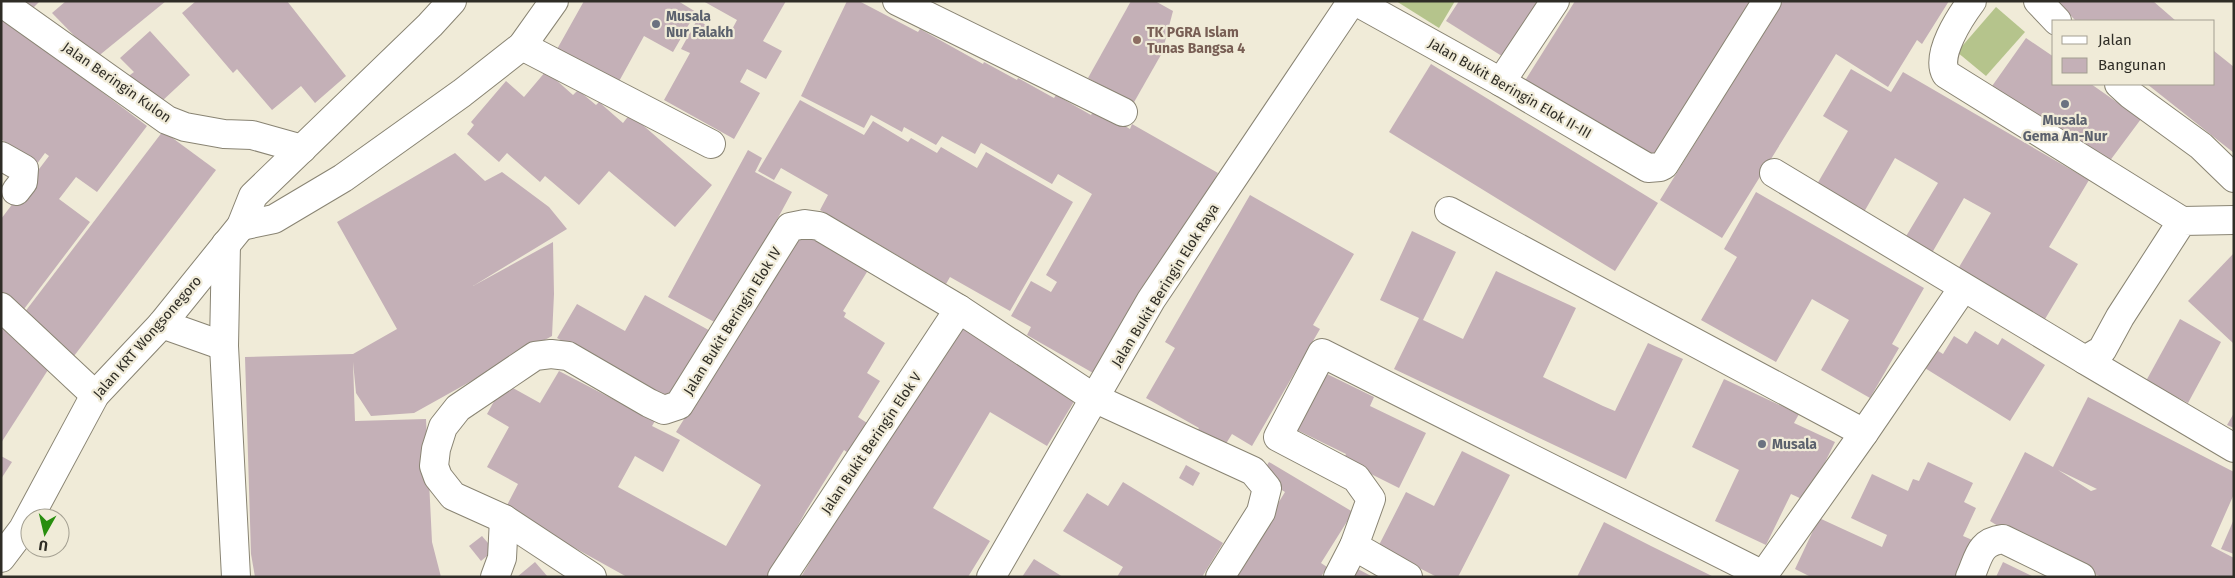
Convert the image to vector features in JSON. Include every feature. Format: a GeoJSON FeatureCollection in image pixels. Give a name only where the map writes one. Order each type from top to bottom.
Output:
{"type":"FeatureCollection","features":[{"type":"Feature","properties":{"kind":"street","name":"Jalan KRT Wongsonegoro"},"geometry":{"type":"LineString","coordinates":[[1,558],[23,529],[95,394],[162,324],[233,235],[253,196],[430,25],[452,1]]}},
{"type":"Feature","properties":{"kind":"street"},"geometry":{"type":"LineString","coordinates":[[236,577],[224,346],[233,235],[274,219],[343,178],[462,93],[522,46],[554,1]]}},
{"type":"Feature","properties":{"kind":"street"},"geometry":{"type":"LineString","coordinates":[[897,1],[1123,112]]}},
{"type":"Feature","properties":{"kind":"street","name":"Jalan Bukit Beringin Elok II-III"},"geometry":{"type":"LineString","coordinates":[[1354,1],[1501,82],[1648,168],[1660,167],[1664,164],[1767,1]]}},
{"type":"Feature","properties":{"kind":"street","name":"Jalan Bukit Beringin Elok Raya"},"geometry":{"type":"LineString","coordinates":[[991,577],[1151,300],[1354,1]]}},
{"type":"Feature","properties":{"kind":"street"},"geometry":{"type":"LineString","coordinates":[[1501,82],[1555,1]]}},
{"type":"Feature","properties":{"kind":"street"},"geometry":{"type":"LineString","coordinates":[[1972,1],[1946,47],[1942,64],[1946,74],[2182,221],[2234,220]]}},
{"type":"Feature","properties":{"kind":"street"},"geometry":{"type":"LineString","coordinates":[[2038,1],[2056,20]]}},
{"type":"Feature","properties":{"kind":"street","name":"Jalan Beringin Kulon"},"geometry":{"type":"LineString","coordinates":[[1,2],[167,120],[185,127],[224,134],[252,135],[302,149]]}},
{"type":"Feature","properties":{"kind":"street"},"geometry":{"type":"LineString","coordinates":[[522,46],[711,144]]}},
{"type":"Feature","properties":{"kind":"street"},"geometry":{"type":"LineString","coordinates":[[2120,85],[2201,146],[2234,178]]}},
{"type":"Feature","properties":{"kind":"street"},"geometry":{"type":"LineString","coordinates":[[1,156],[24,169],[22,182],[16,191]]}},
{"type":"Feature","properties":{"kind":"street"},"geometry":{"type":"LineString","coordinates":[[1774,173],[2234,448]]}},
{"type":"Feature","properties":{"kind":"street"},"geometry":{"type":"LineString","coordinates":[[1449,211],[1864,433]]}},
{"type":"Feature","properties":{"kind":"street"},"geometry":{"type":"LineString","coordinates":[[2085,360],[2102,350],[2120,317],[2182,221]]}},
{"type":"Feature","properties":{"kind":"street","name":"Jalan Bukit Beringin Elok IV"},"geometry":{"type":"LineString","coordinates":[[592,577],[504,519],[453,496],[438,477],[434,466],[436,449],[443,427],[458,408],[535,356],[551,354],[568,356],[664,410],[679,405],[790,227],[805,224],[819,226],[959,310],[1094,398],[1253,471],[1267,488],[1260,512],[1220,577]]}},
{"type":"Feature","properties":{"kind":"street"},"geometry":{"type":"LineString","coordinates":[[1338,577],[1354,546],[1371,499],[1356,478],[1278,437],[1322,353],[1762,576],[1964,288]]}},
{"type":"Feature","properties":{"kind":"street"},"geometry":{"type":"LineString","coordinates":[[1,307],[95,394]]}},
{"type":"Feature","properties":{"kind":"street","name":"Jalan Bukit Beringin Elok V"},"geometry":{"type":"LineString","coordinates":[[782,577],[959,310]]}},
{"type":"Feature","properties":{"kind":"street"},"geometry":{"type":"LineString","coordinates":[[162,324],[224,346]]}},
{"type":"Feature","properties":{"kind":"street"},"geometry":{"type":"LineString","coordinates":[[495,577],[502,558],[504,519]]}},
{"type":"Feature","properties":{"kind":"street"},"geometry":{"type":"LineString","coordinates":[[1970,577],[1984,545],[2003,539],[2081,577]]}},
{"type":"Feature","properties":{"kind":"street"},"geometry":{"type":"LineString","coordinates":[[1354,546],[1408,577]]}},
{"type":"Feature","properties":{"kind":"green space"},"geometry":{"type":"Polygon","coordinates":[[[1396,1],[1455,1],[1439,28],[1396,1]]]}},
{"type":"Feature","properties":{"kind":"green space"},"geometry":{"type":"Polygon","coordinates":[[[1996,7],[2025,32],[1986,76],[1957,52],[1996,7]]]}},
{"type":"Feature","properties":{"kind":"building"},"geometry":{"type":"Polygon","coordinates":[[[12,1],[40,1],[26,15],[12,1]]]}},
{"type":"Feature","properties":{"kind":"building"},"geometry":{"type":"Polygon","coordinates":[[[66,1],[166,1],[96,58],[52,13],[66,1]]]}},
{"type":"Feature","properties":{"kind":"building"},"geometry":{"type":"Polygon","coordinates":[[[196,1],[287,1],[346,76],[315,103],[301,86],[272,110],[237,69],[233,73],[182,13],[196,1]]]}},
{"type":"Feature","properties":{"kind":"building"},"geometry":{"type":"Polygon","coordinates":[[[584,1],[678,1],[696,12],[673,52],[644,36],[617,85],[556,51],[584,1]]]}},
{"type":"Feature","properties":{"kind":"building"},"geometry":{"type":"Polygon","coordinates":[[[703,1],[786,1],[763,41],[782,51],[766,79],[747,69],[740,82],[760,93],[734,139],[664,100],[690,53],[681,49],[697,20],[728,37],[737,20],[703,1]]]}},
{"type":"Feature","properties":{"kind":"building"},"geometry":{"type":"Polygon","coordinates":[[[847,1],[859,1],[918,32],[920,29],[983,64],[984,62],[1017,80],[1018,78],[1054,98],[1056,95],[1091,115],[1095,109],[1130,129],[1132,124],[1218,173],[1174,248],[1093,373],[1027,335],[1031,327],[1011,316],[1031,281],[1051,292],[1057,282],[1046,275],[1092,194],[1058,174],[1052,184],[981,143],[975,154],[942,136],[936,145],[904,127],[902,132],[871,115],[864,128],[801,96],[847,1]]]}},
{"type":"Feature","properties":{"kind":"building","name":"TK PGRA Islam Tunas Bangsa 4"},"geometry":{"type":"Polygon","coordinates":[[[1131,1],[1155,1],[1173,11],[1162,53],[1133,104],[1088,78],[1131,1]]]}},
{"type":"Feature","properties":{"kind":"building"},"geometry":{"type":"Polygon","coordinates":[[[1459,1],[1541,1],[1505,58],[1446,21],[1459,1]]]}},
{"type":"Feature","properties":{"kind":"building"},"geometry":{"type":"Polygon","coordinates":[[[1575,1],[1753,1],[1652,161],[1521,87],[1575,1]]]}},
{"type":"Feature","properties":{"kind":"building"},"geometry":{"type":"Polygon","coordinates":[[[1783,1],[1949,1],[1922,44],[1917,40],[1888,87],[1836,54],[1722,238],[1660,200],[1783,1]]]}},
{"type":"Feature","properties":{"kind":"building"},"geometry":{"type":"Polygon","coordinates":[[[2056,1],[2153,1],[2175,20],[2075,20],[2056,1]]]}},
{"type":"Feature","properties":{"kind":"building"},"geometry":{"type":"Polygon","coordinates":[[[1,16],[147,126],[97,192],[76,177],[59,199],[90,222],[21,313],[1,298],[1,219],[49,156],[45,153],[36,165],[1,139],[1,16]]]}},
{"type":"Feature","properties":{"kind":"building"},"geometry":{"type":"Polygon","coordinates":[[[150,31],[190,75],[161,102],[148,89],[142,95],[126,78],[134,72],[120,58],[150,31]]]}},
{"type":"Feature","properties":{"kind":"building","name":"Musala Gema An-Nur"},"geometry":{"type":"Polygon","coordinates":[[[2026,38],[2052,56],[2052,85],[2092,85],[2141,119],[2109,162],[2050,121],[2044,127],[1990,89],[2026,38]]]}},
{"type":"Feature","properties":{"kind":"building"},"geometry":{"type":"Polygon","coordinates":[[[2215,52],[2234,67],[2234,153],[2148,85],[2215,85],[2215,52]]]}},
{"type":"Feature","properties":{"kind":"building"},"geometry":{"type":"Polygon","coordinates":[[[1431,64],[1658,203],[1615,271],[1389,132],[1431,64]]]}},
{"type":"Feature","properties":{"kind":"building"},"geometry":{"type":"Polygon","coordinates":[[[1851,69],[1891,92],[1903,72],[2089,180],[2049,247],[2078,264],[2042,324],[1955,274],[1991,213],[1964,198],[1929,258],[1902,243],[1938,183],[1923,174],[1895,158],[1860,219],[1813,191],[1848,131],[1823,116],[1851,69]]]}},
{"type":"Feature","properties":{"kind":"building"},"geometry":{"type":"Polygon","coordinates":[[[546,71],[573,95],[578,90],[596,105],[599,102],[623,123],[630,114],[712,185],[675,227],[609,171],[579,205],[545,176],[540,182],[507,153],[499,162],[467,134],[474,125],[471,122],[506,81],[524,97],[546,71]]]}},
{"type":"Feature","properties":{"kind":"building"},"geometry":{"type":"Polygon","coordinates":[[[800,100],[864,135],[873,121],[908,142],[911,138],[937,153],[941,147],[977,168],[986,152],[1073,202],[1010,311],[950,277],[946,284],[820,210],[828,195],[781,168],[774,180],[758,171],[800,100]]]}},
{"type":"Feature","properties":{"kind":"building"},"geometry":{"type":"Polygon","coordinates":[[[163,131],[216,170],[74,356],[21,317],[163,131]]]}},
{"type":"Feature","properties":{"kind":"building"},"geometry":{"type":"Polygon","coordinates":[[[748,150],[762,158],[755,172],[792,192],[720,325],[668,297],[748,150]]]}},
{"type":"Feature","properties":{"kind":"building"},"geometry":{"type":"Polygon","coordinates":[[[455,153],[485,181],[502,172],[549,207],[567,229],[473,286],[553,242],[554,294],[552,336],[414,413],[371,416],[356,393],[353,362],[355,421],[426,419],[432,542],[441,577],[255,577],[251,554],[245,357],[353,354],[397,329],[337,222],[455,153]]]}},
{"type":"Feature","properties":{"kind":"building"},"geometry":{"type":"Polygon","coordinates":[[[1756,192],[1924,288],[1892,344],[1899,348],[1870,398],[1821,370],[1849,320],[1812,299],[1776,362],[1701,320],[1737,257],[1724,249],[1756,192]]]}},
{"type":"Feature","properties":{"kind":"building"},"geometry":{"type":"Polygon","coordinates":[[[1250,195],[1354,254],[1313,325],[1320,329],[1252,446],[1232,434],[1222,450],[1195,435],[1199,428],[1146,398],[1175,348],[1165,342],[1250,195]]]}},
{"type":"Feature","properties":{"kind":"building"},"geometry":{"type":"Polygon","coordinates":[[[804,226],[870,267],[843,311],[846,313],[844,317],[885,343],[867,373],[880,381],[858,417],[870,425],[851,455],[844,450],[806,511],[769,577],[627,577],[505,509],[518,484],[487,467],[509,427],[487,414],[504,383],[540,403],[559,371],[655,421],[652,426],[680,440],[663,472],[635,456],[618,487],[726,546],[761,485],[676,432],[804,226]]]}},
{"type":"Feature","properties":{"kind":"building"},"geometry":{"type":"Polygon","coordinates":[[[1412,231],[1456,252],[1423,320],[1463,339],[1496,271],[1576,308],[1543,377],[1603,406],[1615,411],[1648,343],[1683,359],[1626,479],[1394,369],[1419,318],[1380,300],[1412,231]]]}},
{"type":"Feature","properties":{"kind":"building"},"geometry":{"type":"Polygon","coordinates":[[[2234,253],[2234,344],[2188,301],[2234,253]]]}},
{"type":"Feature","properties":{"kind":"building"},"geometry":{"type":"Polygon","coordinates":[[[645,295],[714,333],[676,403],[557,338],[577,304],[625,331],[645,295]]]}},
{"type":"Feature","properties":{"kind":"building"},"geometry":{"type":"Polygon","coordinates":[[[2180,319],[2221,342],[2188,403],[2146,381],[2180,319]]]}},
{"type":"Feature","properties":{"kind":"building"},"geometry":{"type":"Polygon","coordinates":[[[959,325],[1078,395],[1047,446],[990,412],[933,508],[990,541],[968,577],[801,577],[909,394],[959,325]]]}},
{"type":"Feature","properties":{"kind":"building"},"geometry":{"type":"Polygon","coordinates":[[[1,326],[55,359],[1,443],[1,326]]]}},
{"type":"Feature","properties":{"kind":"building"},"geometry":{"type":"Polygon","coordinates":[[[1975,331],[1998,345],[2002,338],[2045,365],[2010,421],[1920,365],[1932,347],[1943,354],[1954,336],[1967,344],[1975,331]]]}},
{"type":"Feature","properties":{"kind":"building"},"geometry":{"type":"Polygon","coordinates":[[[1323,372],[1374,397],[1370,406],[1426,433],[1399,488],[1343,460],[1346,454],[1295,429],[1323,372]]]}},
{"type":"Feature","properties":{"kind":"building"},"geometry":{"type":"Polygon","coordinates":[[[1724,379],[1799,414],[1794,423],[1835,442],[1806,501],[1791,494],[1766,545],[1715,521],[1739,470],[1692,447],[1724,379]]]}},
{"type":"Feature","properties":{"kind":"building"},"geometry":{"type":"Polygon","coordinates":[[[2088,397],[2234,472],[2234,494],[2211,546],[2234,558],[2234,577],[2102,577],[2057,559],[2025,543],[1990,521],[2025,452],[2053,467],[2088,397]],[[2058,470],[2091,491],[2097,489],[2058,470]]]}},
{"type":"Feature","properties":{"kind":"building"},"geometry":{"type":"Polygon","coordinates":[[[2234,413],[2234,428],[2227,425],[2234,413]]]}},
{"type":"Feature","properties":{"kind":"building"},"geometry":{"type":"Polygon","coordinates":[[[1462,451],[1510,475],[1458,577],[1437,577],[1378,547],[1406,492],[1434,506],[1462,451]]]}},
{"type":"Feature","properties":{"kind":"building"},"geometry":{"type":"Polygon","coordinates":[[[1,456],[12,462],[1,479],[1,456]]]}},
{"type":"Feature","properties":{"kind":"building"},"geometry":{"type":"Polygon","coordinates":[[[1269,462],[1353,512],[1321,563],[1327,567],[1321,577],[1233,577],[1285,492],[1260,476],[1269,462]]]}},
{"type":"Feature","properties":{"kind":"building"},"geometry":{"type":"Polygon","coordinates":[[[1928,462],[1973,483],[1964,502],[1976,508],[1963,536],[1977,542],[1961,577],[1811,577],[1795,569],[1819,518],[1882,547],[1887,535],[1851,518],[1872,474],[1908,491],[1913,479],[1919,481],[1928,462]]]}},
{"type":"Feature","properties":{"kind":"building"},"geometry":{"type":"Polygon","coordinates":[[[1186,465],[1200,473],[1193,486],[1179,478],[1186,465]]]}},
{"type":"Feature","properties":{"kind":"building"},"geometry":{"type":"Polygon","coordinates":[[[1123,482],[1223,543],[1202,577],[1117,577],[1123,567],[1063,531],[1087,493],[1108,506],[1123,482]]]}},
{"type":"Feature","properties":{"kind":"building"},"geometry":{"type":"Polygon","coordinates":[[[2234,519],[2234,554],[2221,549],[2234,519]]]}},
{"type":"Feature","properties":{"kind":"building"},"geometry":{"type":"Polygon","coordinates":[[[1604,522],[1651,546],[1714,577],[1577,577],[1604,522]]]}},
{"type":"Feature","properties":{"kind":"building"},"geometry":{"type":"Polygon","coordinates":[[[482,536],[494,550],[481,561],[469,546],[482,536]]]}},
{"type":"Feature","properties":{"kind":"building"},"geometry":{"type":"Polygon","coordinates":[[[1034,559],[1063,577],[1022,577],[1034,559]]]}},
{"type":"Feature","properties":{"kind":"building"},"geometry":{"type":"Polygon","coordinates":[[[535,562],[548,577],[517,577],[535,562]]]}},
{"type":"Feature","properties":{"kind":"building"},"geometry":{"type":"Polygon","coordinates":[[[2003,562],[2034,577],[1996,577],[2003,562]]]}},
{"type":"Feature","properties":{"kind":"building"},"geometry":{"type":"Polygon","coordinates":[[[1356,568],[1373,577],[1351,577],[1356,568]]]}},
{"type":"Feature","properties":{"kind":"place","name":"Musala Nur Falakh"},"geometry":{"type":"Point","coordinates":[656,24]}},
{"type":"Feature","properties":{"kind":"place","name":"TK PGRA Islam Tunas Bangsa 4"},"geometry":{"type":"Point","coordinates":[1137,40]}},
{"type":"Feature","properties":{"kind":"place","name":"Musala Gema An-Nur"},"geometry":{"type":"Point","coordinates":[2065,104]}},
{"type":"Feature","properties":{"kind":"place","name":"Musala"},"geometry":{"type":"Point","coordinates":[1762,444]}}]}
